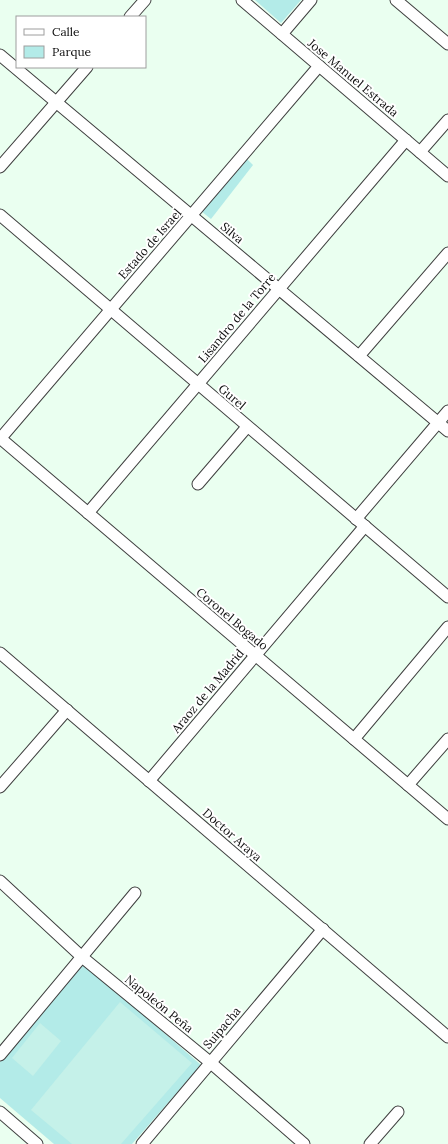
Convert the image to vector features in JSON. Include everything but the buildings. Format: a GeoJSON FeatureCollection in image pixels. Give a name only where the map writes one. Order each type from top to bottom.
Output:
{"type":"FeatureCollection","features":[{"type":"Feature","properties":{"kind":"street"},"geometry":{"type":"LineString","coordinates":[[131,16],[145,0]]}},
{"type":"Feature","properties":{"kind":"street","name":"Jose Manuel Estrada"},"geometry":{"type":"LineString","coordinates":[[242,0],[448,176]]}},
{"type":"Feature","properties":{"kind":"street"},"geometry":{"type":"LineString","coordinates":[[282,34],[311,0]]}},
{"type":"Feature","properties":{"kind":"street"},"geometry":{"type":"LineString","coordinates":[[396,0],[448,44]]}},
{"type":"Feature","properties":{"kind":"street","name":"Silva"},"geometry":{"type":"LineString","coordinates":[[0,55],[448,431]]}},
{"type":"Feature","properties":{"kind":"street","name":"Estado de Israel"},"geometry":{"type":"LineString","coordinates":[[0,439],[319,66]]}},
{"type":"Feature","properties":{"kind":"street"},"geometry":{"type":"LineString","coordinates":[[0,167],[86,68]]}},
{"type":"Feature","properties":{"kind":"street"},"geometry":{"type":"LineString","coordinates":[[420,152],[448,120]]}},
{"type":"Feature","properties":{"kind":"street","name":"Lisandro de la Torre"},"geometry":{"type":"LineString","coordinates":[[88,513],[406,140]]}},
{"type":"Feature","properties":{"kind":"street","name":"Gurel"},"geometry":{"type":"LineString","coordinates":[[0,215],[448,597]]}},
{"type":"Feature","properties":{"kind":"street"},"geometry":{"type":"LineString","coordinates":[[359,356],[448,253]]}},
{"type":"Feature","properties":{"kind":"street","name":"Araoz de la Madrid"},"geometry":{"type":"LineString","coordinates":[[149,780],[255,655],[448,412]]}},
{"type":"Feature","properties":{"kind":"street"},"geometry":{"type":"LineString","coordinates":[[198,484],[247,427]]}},
{"type":"Feature","properties":{"kind":"street","name":"Coronel Bogado"},"geometry":{"type":"LineString","coordinates":[[0,439],[448,819]]}},
{"type":"Feature","properties":{"kind":"street"},"geometry":{"type":"LineString","coordinates":[[354,739],[448,627]]}},
{"type":"Feature","properties":{"kind":"street","name":"Doctor Araya"},"geometry":{"type":"LineString","coordinates":[[0,653],[448,1036]]}},
{"type":"Feature","properties":{"kind":"street"},"geometry":{"type":"LineString","coordinates":[[0,787],[67,710]]}},
{"type":"Feature","properties":{"kind":"street"},"geometry":{"type":"LineString","coordinates":[[408,785],[448,739]]}},
{"type":"Feature","properties":{"kind":"street","name":"Napoleón Peña"},"geometry":{"type":"LineString","coordinates":[[0,881],[82,957],[211,1063],[304,1144]]}},
{"type":"Feature","properties":{"kind":"street"},"geometry":{"type":"LineString","coordinates":[[0,1055],[135,893]]}},
{"type":"Feature","properties":{"kind":"street","name":"Suipacha"},"geometry":{"type":"LineString","coordinates":[[142,1144],[323,929]]}},
{"type":"Feature","properties":{"kind":"street"},"geometry":{"type":"LineString","coordinates":[[0,1112],[37,1144]]}},
{"type":"Feature","properties":{"kind":"street"},"geometry":{"type":"LineString","coordinates":[[370,1144],[398,1112]]}},
{"type":"Feature","properties":{"kind":"green space"},"geometry":{"type":"Polygon","coordinates":[[[255,0],[301,0],[281,23],[255,0]]]}},
{"type":"Feature","properties":{"kind":"green space"},"geometry":{"type":"Polygon","coordinates":[[[245,157],[253,165],[211,219],[201,211],[245,157]]]}},
{"type":"Feature","properties":{"kind":"green space"},"geometry":{"type":"Polygon","coordinates":[[[84,963],[201,1065],[132,1144],[54,1144],[0,1098],[0,1062],[84,963]]]}},
{"type":"Feature","properties":{"kind":"shaded area"},"geometry":{"type":"Polygon","coordinates":[[[120,1002],[192,1063],[121,1144],[72,1144],[31,1110],[120,1002]]]}},
{"type":"Feature","properties":{"kind":"shaded area"},"geometry":{"type":"Polygon","coordinates":[[[40,1023],[61,1041],[33,1076],[12,1058],[40,1023]]]}}]}
